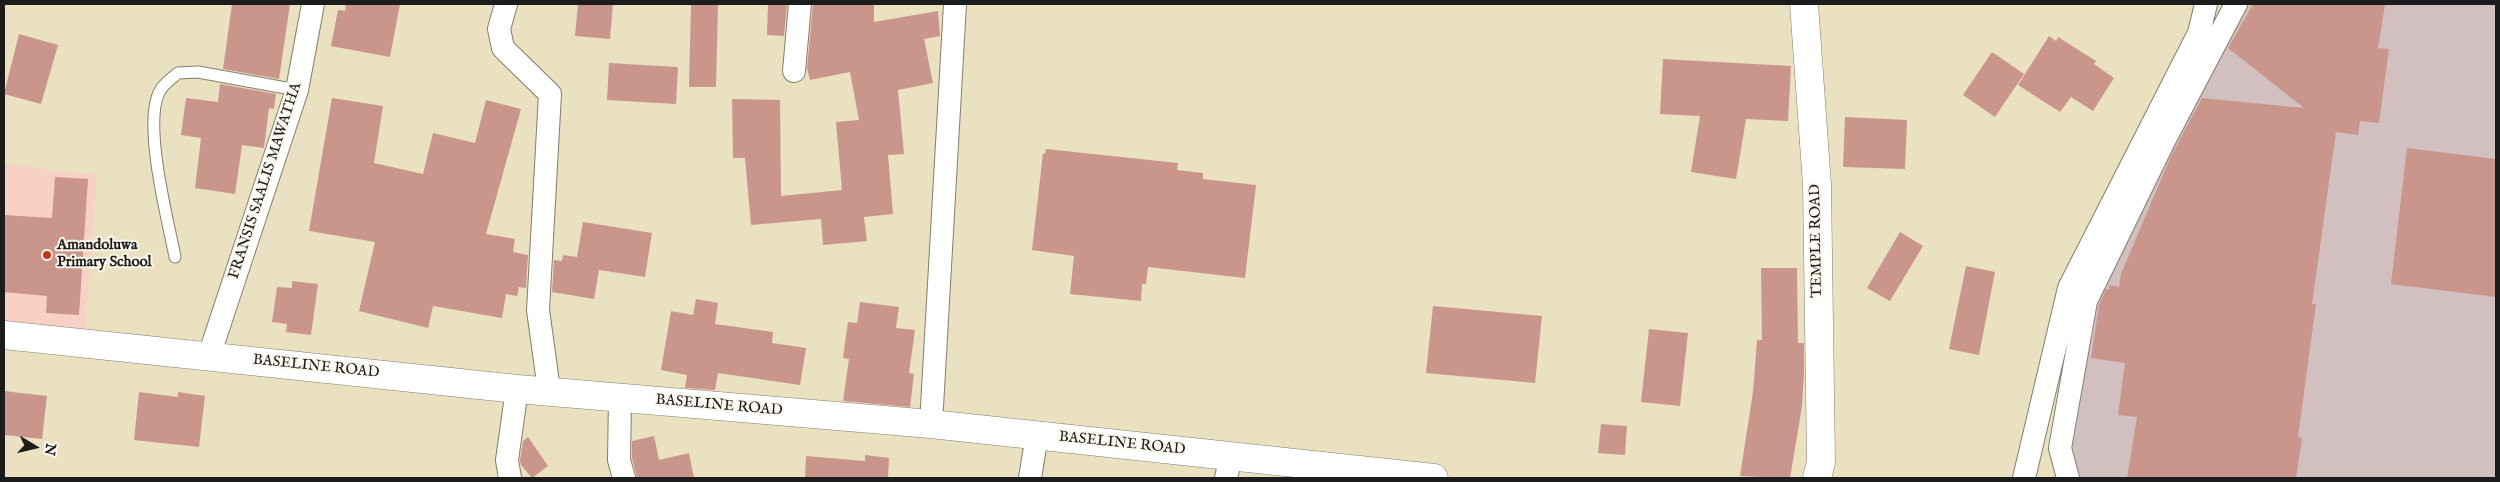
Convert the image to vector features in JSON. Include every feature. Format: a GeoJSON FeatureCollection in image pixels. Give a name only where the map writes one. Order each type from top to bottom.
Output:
{"type":"FeatureCollection","features":[{"type":"Feature","properties":{"kind":"main road","name":"TEMPLE ROAD"},"geometry":{"type":"LineString","coordinates":[[1804,4],[1817,185],[1820,462],[1818,478]]}},
{"type":"Feature","properties":{"kind":"main road","name":"BASELINE ROAD"},"geometry":{"type":"LineString","coordinates":[[4,335],[517,389],[549,390],[1037,435],[1229,467],[1434,478]]}},
{"type":"Feature","properties":{"kind":"street","name":"FRANSIS SAALIS MAWATHA"},"geometry":{"type":"LineString","coordinates":[[209,356],[297,90],[313,4]]}},
{"type":"Feature","properties":{"kind":"street"},"geometry":{"type":"LineString","coordinates":[[506,4],[499,28],[503,48],[550,94],[538,310],[549,390]]}},
{"type":"Feature","properties":{"kind":"street"},"geometry":{"type":"LineString","coordinates":[[794,71],[800,4]]}},
{"type":"Feature","properties":{"kind":"street"},"geometry":{"type":"LineString","coordinates":[[931,424],[955,4]]}},
{"type":"Feature","properties":{"kind":"street"},"geometry":{"type":"LineString","coordinates":[[2024,478],[2069,288],[2198,33],[2206,4]]}},
{"type":"Feature","properties":{"kind":"street"},"geometry":{"type":"LineString","coordinates":[[2068,478],[2060,448],[2086,302],[2164,140],[2236,4]]}},
{"type":"Feature","properties":{"kind":"street"},"geometry":{"type":"LineString","coordinates":[[510,478],[507,460],[517,389]]}},
{"type":"Feature","properties":{"kind":"street"},"geometry":{"type":"LineString","coordinates":[[620,398],[619,460],[624,478]]}},
{"type":"Feature","properties":{"kind":"street"},"geometry":{"type":"LineString","coordinates":[[1030,478],[1037,435]]}},
{"type":"Feature","properties":{"kind":"lane"},"geometry":{"type":"LineString","coordinates":[[175,257],[154,139],[154,110],[161,89],[178,72],[198,72],[297,90]]}},
{"type":"Feature","properties":{"kind":"shaded area"},"geometry":{"type":"Polygon","coordinates":[[[2232,4],[2496,4],[2496,478],[2066,478],[2095,279],[2232,4]]]}},
{"type":"Feature","properties":{"kind":"shaded area","name":"Amandoluwa Primary School"},"geometry":{"type":"Polygon","coordinates":[[[4,164],[97,175],[84,343],[4,334],[4,164]]]}},
{"type":"Feature","properties":{"kind":"building"},"geometry":{"type":"Polygon","coordinates":[[[232,4],[290,4],[279,79],[223,69],[232,4]]]}},
{"type":"Feature","properties":{"kind":"building"},"geometry":{"type":"Polygon","coordinates":[[[346,4],[400,4],[390,57],[331,46],[338,10],[345,11],[346,4]]]}},
{"type":"Feature","properties":{"kind":"building"},"geometry":{"type":"Polygon","coordinates":[[[578,4],[613,4],[610,39],[575,36],[578,4]]]}},
{"type":"Feature","properties":{"kind":"building"},"geometry":{"type":"Polygon","coordinates":[[[691,4],[718,4],[716,87],[689,87],[691,4]]]}},
{"type":"Feature","properties":{"kind":"building"},"geometry":{"type":"Polygon","coordinates":[[[768,4],[787,4],[784,36],[767,35],[768,4]]]}},
{"type":"Feature","properties":{"kind":"building"},"geometry":{"type":"Polygon","coordinates":[[[813,4],[874,4],[874,22],[938,11],[940,36],[924,39],[933,83],[898,90],[904,154],[888,155],[893,214],[864,217],[867,241],[823,245],[821,219],[751,225],[745,158],[733,158],[732,99],[780,100],[781,196],[842,190],[836,122],[859,120],[850,72],[810,80],[807,68],[813,4]]]}},
{"type":"Feature","properties":{"kind":"building"},"geometry":{"type":"Polygon","coordinates":[[[2253,4],[2385,4],[2378,48],[2389,49],[2379,123],[2360,121],[2358,135],[2336,132],[2312,304],[2316,304],[2298,437],[2302,438],[2296,478],[2127,478],[2137,417],[2118,415],[2125,363],[2091,358],[2099,305],[2106,289],[2109,290],[2109,285],[2119,287],[2121,274],[2171,156],[2202,98],[2304,108],[2228,48],[2253,4]]]}},
{"type":"Feature","properties":{"kind":"building"},"geometry":{"type":"Polygon","coordinates":[[[19,34],[58,45],[41,104],[4,94],[19,34]]]}},
{"type":"Feature","properties":{"kind":"building"},"geometry":{"type":"Polygon","coordinates":[[[2049,36],[2056,41],[2058,37],[2096,61],[2094,64],[2114,78],[2093,111],[2071,97],[2060,112],[2018,85],[2049,36]]]}},
{"type":"Feature","properties":{"kind":"building"},"geometry":{"type":"Polygon","coordinates":[[[1992,52],[2024,74],[1995,117],[1963,95],[1992,52]]]}},
{"type":"Feature","properties":{"kind":"building"},"geometry":{"type":"Polygon","coordinates":[[[1663,59],[1791,66],[1788,121],[1746,119],[1736,179],[1691,172],[1700,116],[1660,114],[1663,59]]]}},
{"type":"Feature","properties":{"kind":"building"},"geometry":{"type":"Polygon","coordinates":[[[609,63],[678,67],[676,104],[607,100],[609,63]]]}},
{"type":"Feature","properties":{"kind":"building"},"geometry":{"type":"Polygon","coordinates":[[[220,84],[276,94],[274,109],[269,108],[264,148],[242,145],[235,194],[195,188],[201,138],[181,135],[186,98],[218,102],[220,84]]]}},
{"type":"Feature","properties":{"kind":"building"},"geometry":{"type":"Polygon","coordinates":[[[332,98],[383,106],[374,163],[423,174],[433,133],[475,143],[486,100],[521,109],[486,234],[515,239],[513,252],[528,255],[526,288],[519,287],[517,296],[506,294],[502,318],[433,306],[428,328],[359,311],[375,242],[309,231],[332,98]]]}},
{"type":"Feature","properties":{"kind":"building"},"geometry":{"type":"Polygon","coordinates":[[[1845,117],[1907,120],[1905,169],[1843,167],[1845,117]]]}},
{"type":"Feature","properties":{"kind":"building"},"geometry":{"type":"Polygon","coordinates":[[[2407,148],[2496,159],[2496,297],[2391,284],[2407,148]]]}},
{"type":"Feature","properties":{"kind":"building"},"geometry":{"type":"Polygon","coordinates":[[[1046,149],[1178,163],[1177,170],[1203,173],[1203,179],[1256,185],[1245,278],[1148,267],[1146,284],[1142,284],[1141,301],[1070,294],[1074,256],[1032,250],[1043,153],[1045,154],[1046,149]]]}},
{"type":"Feature","properties":{"kind":"building"},"geometry":{"type":"Polygon","coordinates":[[[55,177],[88,179],[79,315],[46,313],[47,296],[4,292],[4,215],[52,218],[55,177]]]}},
{"type":"Feature","properties":{"kind":"building"},"geometry":{"type":"Polygon","coordinates":[[[583,222],[652,233],[645,277],[599,270],[594,299],[552,292],[554,260],[562,261],[563,255],[577,257],[583,222]]]}},
{"type":"Feature","properties":{"kind":"building"},"geometry":{"type":"Polygon","coordinates":[[[1900,232],[1923,246],[1890,301],[1867,288],[1900,232]]]}},
{"type":"Feature","properties":{"kind":"building"},"geometry":{"type":"Polygon","coordinates":[[[1966,266],[1995,272],[1979,355],[1949,349],[1966,266]]]}},
{"type":"Feature","properties":{"kind":"building"},"geometry":{"type":"Polygon","coordinates":[[[1761,268],[1797,268],[1798,343],[1804,343],[1804,373],[1802,406],[1790,478],[1740,476],[1753,392],[1757,340],[1762,340],[1761,268]]]}},
{"type":"Feature","properties":{"kind":"building"},"geometry":{"type":"Polygon","coordinates":[[[292,281],[318,284],[311,335],[286,332],[287,324],[272,322],[277,287],[292,288],[292,281]]]}},
{"type":"Feature","properties":{"kind":"building"},"geometry":{"type":"Polygon","coordinates":[[[696,299],[718,303],[715,324],[773,332],[772,343],[806,348],[800,385],[718,373],[715,390],[685,388],[687,375],[661,370],[671,311],[693,315],[696,299]]]}},
{"type":"Feature","properties":{"kind":"building"},"geometry":{"type":"Polygon","coordinates":[[[860,302],[899,307],[896,328],[915,330],[909,373],[914,374],[910,407],[843,401],[849,359],[843,358],[848,322],[857,323],[860,302]]]}},
{"type":"Feature","properties":{"kind":"building"},"geometry":{"type":"Polygon","coordinates":[[[1433,306],[1542,316],[1535,383],[1426,373],[1433,306]]]}},
{"type":"Feature","properties":{"kind":"building"},"geometry":{"type":"Polygon","coordinates":[[[1649,329],[1688,333],[1680,406],[1641,402],[1649,329]]]}},
{"type":"Feature","properties":{"kind":"building"},"geometry":{"type":"Polygon","coordinates":[[[4,391],[47,396],[42,439],[4,435],[4,391]]]}},
{"type":"Feature","properties":{"kind":"building"},"geometry":{"type":"Polygon","coordinates":[[[139,392],[178,397],[178,392],[205,396],[199,447],[134,440],[139,392]]]}},
{"type":"Feature","properties":{"kind":"building"},"geometry":{"type":"Polygon","coordinates":[[[1601,424],[1627,426],[1625,455],[1598,453],[1601,424]]]}},
{"type":"Feature","properties":{"kind":"building"},"geometry":{"type":"Polygon","coordinates":[[[654,436],[659,460],[689,453],[694,478],[637,478],[632,458],[632,441],[654,436]]]}},
{"type":"Feature","properties":{"kind":"building"},"geometry":{"type":"Polygon","coordinates":[[[528,437],[548,466],[532,478],[521,465],[520,460],[523,441],[528,437]]]}},
{"type":"Feature","properties":{"kind":"building"},"geometry":{"type":"Polygon","coordinates":[[[865,455],[889,458],[888,478],[805,478],[806,456],[865,461],[865,455]]]}},
{"type":"Feature","properties":{"kind":"place","name":"Amandoluwa Primary School"},"geometry":{"type":"Point","coordinates":[47,255]}}]}
